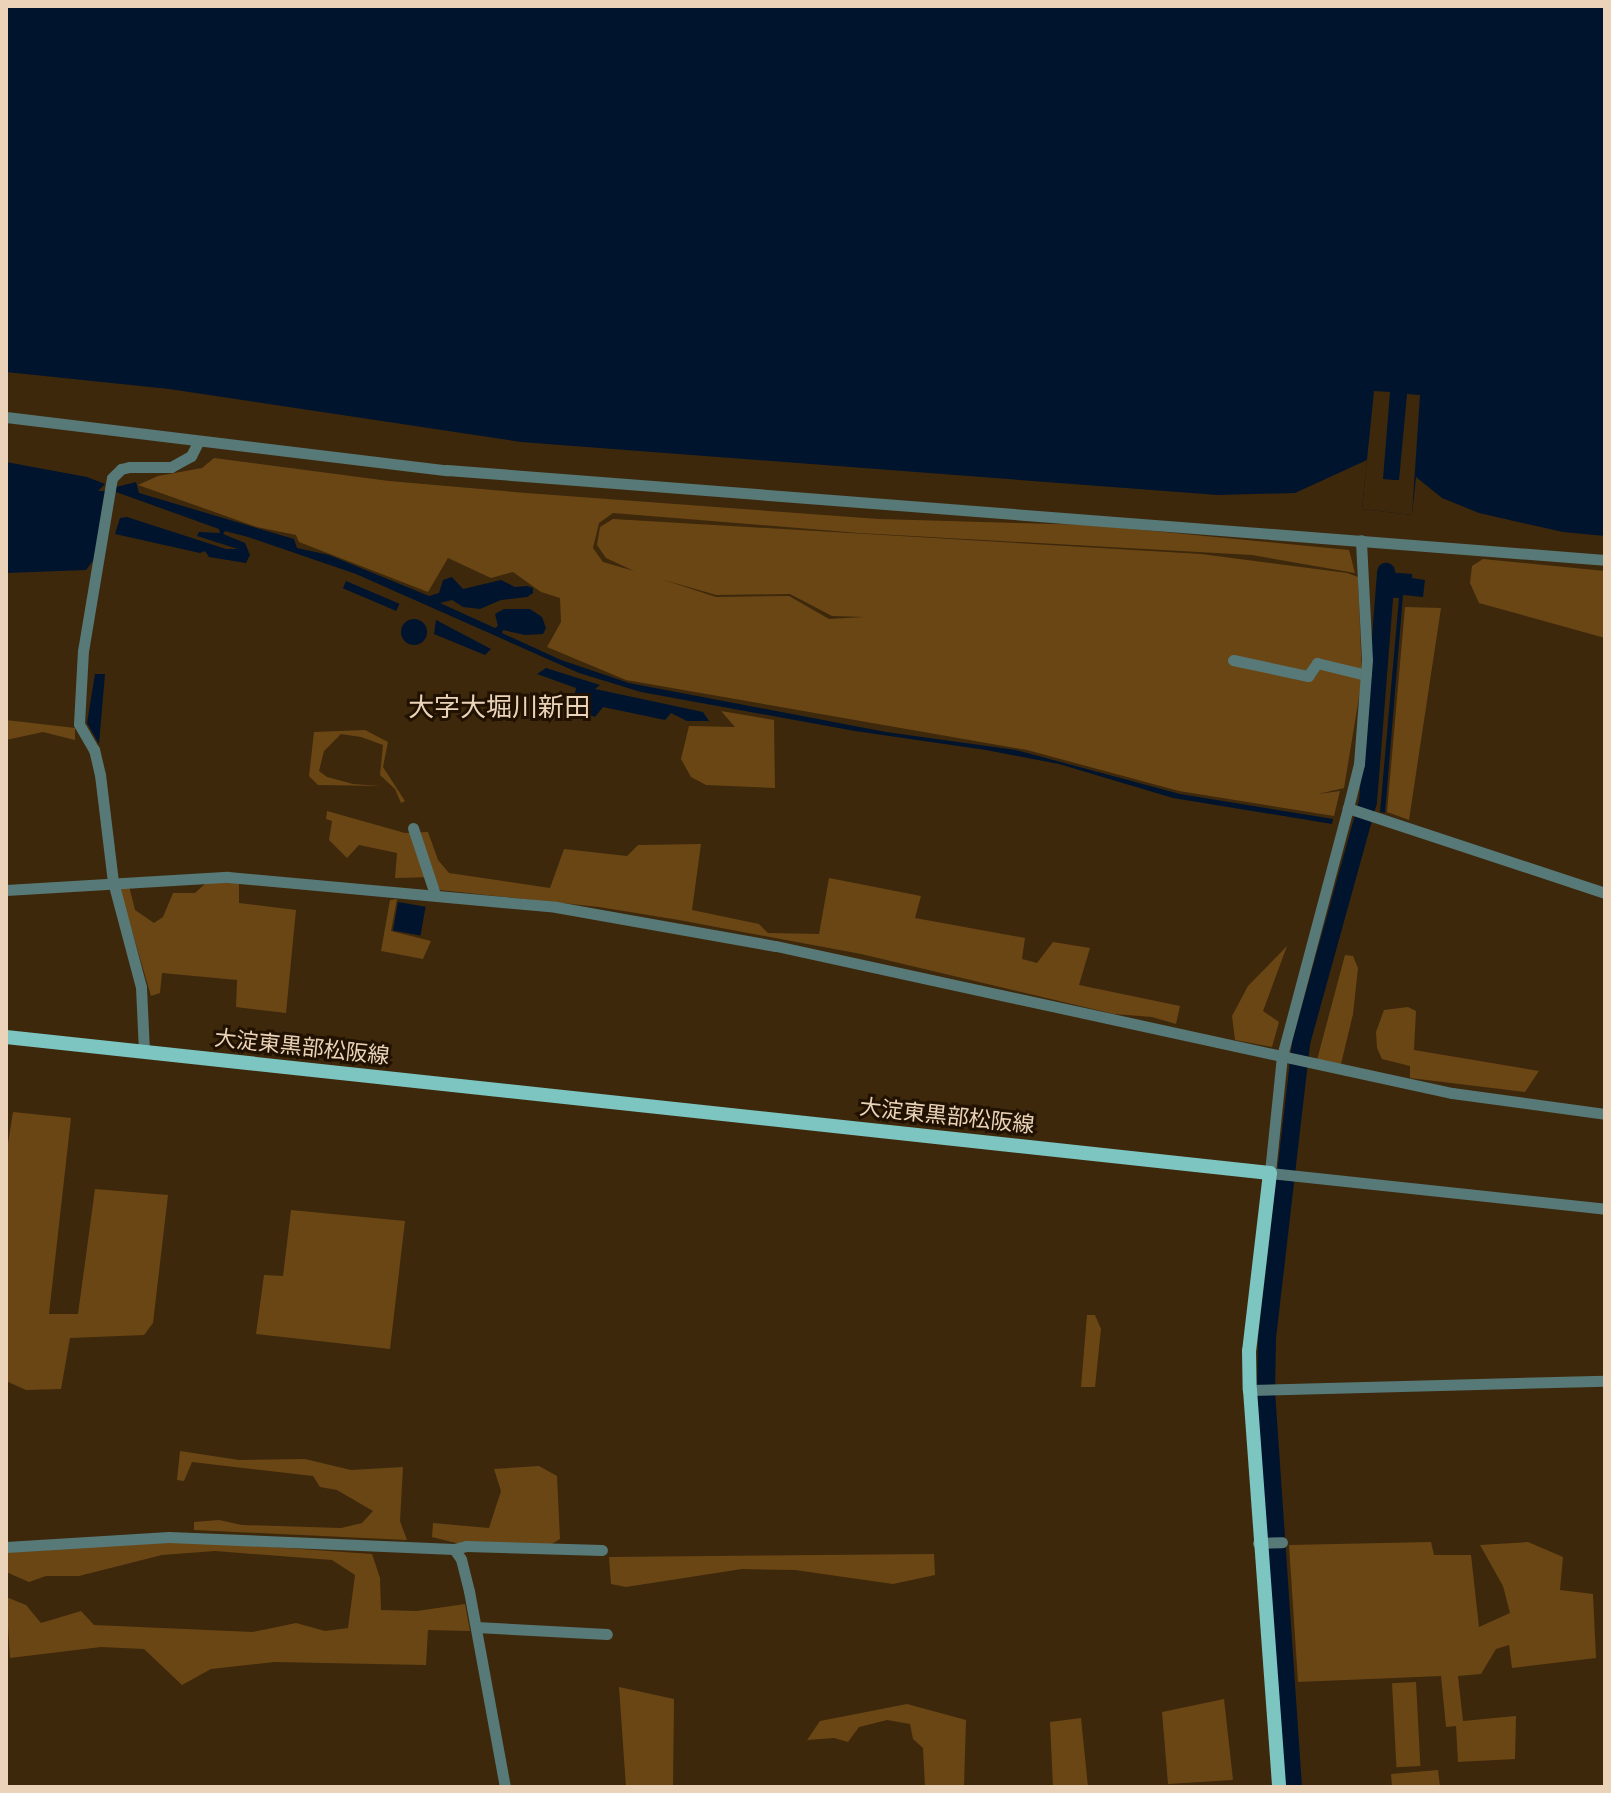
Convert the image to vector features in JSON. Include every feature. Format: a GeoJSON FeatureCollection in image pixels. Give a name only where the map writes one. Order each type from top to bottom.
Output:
{"type":"FeatureCollection","features":[{"type":"Feature","properties":{"kind":"main road","name":"大淀東黒部松阪線"},"geometry":{"type":"LineString","coordinates":[[6,1037],[1273,1174]]}},
{"type":"Feature","properties":{"kind":"main road"},"geometry":{"type":"LineString","coordinates":[[1273,1174],[1249,1351],[1279,1787]]}},
{"type":"Feature","properties":{"kind":"street"},"geometry":{"type":"LineString","coordinates":[[6,417],[447,470],[1605,560]]}},
{"type":"Feature","properties":{"kind":"street"},"geometry":{"type":"LineString","coordinates":[[144,1051],[141,987],[113,882],[97,760],[78,714],[83,651],[111,486],[121,469],[162,469],[182,462],[196,450],[198,442]]}},
{"type":"Feature","properties":{"kind":"street"},"geometry":{"type":"LineString","coordinates":[[1361,540],[1366,675],[1359,764],[1292,1060],[1273,1174],[1605,1209]]}},
{"type":"Feature","properties":{"kind":"street"},"geometry":{"type":"LineString","coordinates":[[1233,660],[1308,676],[1317,663],[1366,675]]}},
{"type":"Feature","properties":{"kind":"street"},"geometry":{"type":"LineString","coordinates":[[1351,809],[1605,893]]}},
{"type":"Feature","properties":{"kind":"street"},"geometry":{"type":"LineString","coordinates":[[413,828],[435,894]]}},
{"type":"Feature","properties":{"kind":"street"},"geometry":{"type":"LineString","coordinates":[[6,890],[228,877],[435,894],[657,922],[1452,1093],[1605,1114]]}},
{"type":"Feature","properties":{"kind":"street"},"geometry":{"type":"LineString","coordinates":[[1253,1390],[1605,1381]]}},
{"type":"Feature","properties":{"kind":"street"},"geometry":{"type":"LineString","coordinates":[[6,1547],[169,1537],[454,1549],[466,1546],[602,1550]]}},
{"type":"Feature","properties":{"kind":"street"},"geometry":{"type":"LineString","coordinates":[[1262,1542],[1282,1542]]}},
{"type":"Feature","properties":{"kind":"street"},"geometry":{"type":"LineString","coordinates":[[454,1549],[464,1570],[505,1787]]}},
{"type":"Feature","properties":{"kind":"street"},"geometry":{"type":"LineString","coordinates":[[476,1627],[607,1634]]}},
{"type":"Feature","properties":{"kind":"shaded area"},"geometry":{"type":"Polygon","coordinates":[[[214,458],[389,481],[526,493],[879,519],[1091,525],[1349,550],[1355,573],[1252,555],[859,533],[613,513],[599,523],[593,548],[603,562],[634,571],[606,558],[597,545],[600,527],[613,519],[1201,554],[1347,573],[1358,577],[1362,679],[1344,788],[1318,794],[1340,791],[1334,816],[1179,791],[1027,750],[626,680],[547,647],[561,622],[560,598],[541,592],[513,572],[491,578],[448,558],[428,592],[299,542],[296,535],[257,527],[138,485],[158,476],[202,468],[214,458]],[[661,579],[716,597],[789,596],[829,619],[864,617],[832,616],[790,594],[716,595],[661,579]]]}},
{"type":"Feature","properties":{"kind":"shaded area"},"geometry":{"type":"Polygon","coordinates":[[[1483,559],[1605,571],[1605,638],[1479,603],[1470,583],[1472,566],[1483,559]]]}},
{"type":"Feature","properties":{"kind":"shaded area"},"geometry":{"type":"Polygon","coordinates":[[[1405,607],[1441,608],[1409,820],[1387,812],[1405,607]]]}},
{"type":"Feature","properties":{"kind":"shaded area"},"geometry":{"type":"Polygon","coordinates":[[[721,711],[774,720],[775,788],[706,785],[691,777],[681,759],[689,726],[735,727],[721,711]]]}},
{"type":"Feature","properties":{"kind":"shaded area"},"geometry":{"type":"Polygon","coordinates":[[[6,720],[75,728],[75,740],[43,732],[6,740],[6,720]]]}},
{"type":"Feature","properties":{"kind":"shaded area"},"geometry":{"type":"Polygon","coordinates":[[[365,730],[388,742],[383,767],[405,801],[401,803],[395,789],[380,775],[383,745],[361,737],[341,734],[324,751],[319,771],[327,777],[353,784],[381,786],[318,785],[309,776],[314,732],[365,730]]]}},
{"type":"Feature","properties":{"kind":"shaded area"},"geometry":{"type":"Polygon","coordinates":[[[327,811],[405,833],[428,832],[438,860],[449,873],[550,888],[564,849],[627,856],[638,845],[701,844],[692,910],[759,924],[768,933],[819,934],[829,878],[921,896],[915,918],[1025,938],[1022,959],[1037,963],[1053,942],[1090,948],[1079,985],[1180,1006],[1176,1024],[1152,1017],[1114,1014],[861,954],[679,920],[599,907],[440,890],[433,877],[395,878],[397,853],[359,845],[347,858],[329,840],[332,821],[326,819],[327,811]]]}},
{"type":"Feature","properties":{"kind":"shaded area"},"geometry":{"type":"Polygon","coordinates":[[[207,882],[239,883],[239,903],[296,910],[286,1013],[236,1007],[237,980],[162,973],[160,993],[151,996],[119,886],[129,886],[135,910],[154,923],[163,917],[173,893],[195,893],[207,882]]]}},
{"type":"Feature","properties":{"kind":"shaded area"},"geometry":{"type":"Polygon","coordinates":[[[397,899],[391,931],[431,941],[423,959],[381,951],[390,900],[397,899]]]}},
{"type":"Feature","properties":{"kind":"shaded area"},"geometry":{"type":"Polygon","coordinates":[[[1287,946],[1263,1011],[1279,1022],[1272,1047],[1235,1040],[1232,1016],[1248,986],[1287,946]]]}},
{"type":"Feature","properties":{"kind":"shaded area"},"geometry":{"type":"Polygon","coordinates":[[[1345,955],[1353,956],[1358,968],[1353,1014],[1341,1064],[1317,1060],[1345,955]]]}},
{"type":"Feature","properties":{"kind":"shaded area"},"geometry":{"type":"Polygon","coordinates":[[[1408,1007],[1416,1011],[1414,1050],[1539,1071],[1525,1092],[1410,1078],[1410,1066],[1382,1059],[1377,1048],[1376,1032],[1384,1010],[1408,1007]]]}},
{"type":"Feature","properties":{"kind":"shaded area"},"geometry":{"type":"Polygon","coordinates":[[[13,1112],[71,1118],[49,1314],[78,1314],[95,1189],[168,1195],[153,1323],[144,1335],[70,1338],[61,1389],[26,1390],[6,1381],[6,1156],[13,1112]]]}},
{"type":"Feature","properties":{"kind":"shaded area"},"geometry":{"type":"Polygon","coordinates":[[[291,1210],[405,1221],[390,1349],[256,1334],[264,1275],[283,1276],[291,1210]]]}},
{"type":"Feature","properties":{"kind":"shaded area"},"geometry":{"type":"Polygon","coordinates":[[[1087,1315],[1095,1315],[1101,1329],[1095,1387],[1081,1387],[1087,1315]]]}},
{"type":"Feature","properties":{"kind":"shaded area"},"geometry":{"type":"Polygon","coordinates":[[[180,1451],[239,1460],[305,1459],[351,1470],[403,1467],[400,1521],[407,1540],[194,1530],[194,1522],[219,1520],[242,1525],[341,1528],[362,1523],[373,1511],[337,1490],[320,1487],[313,1476],[192,1462],[184,1481],[177,1480],[180,1451]]]}},
{"type":"Feature","properties":{"kind":"shaded area"},"geometry":{"type":"Polygon","coordinates":[[[539,1466],[557,1476],[560,1539],[550,1545],[456,1543],[432,1537],[433,1523],[489,1528],[501,1491],[494,1469],[539,1466]]]}},
{"type":"Feature","properties":{"kind":"shaded area"},"geometry":{"type":"Polygon","coordinates":[[[172,1540],[372,1554],[380,1578],[381,1610],[417,1611],[465,1604],[470,1631],[428,1630],[426,1665],[275,1662],[211,1669],[182,1685],[144,1649],[101,1647],[10,1658],[6,1597],[26,1605],[41,1623],[81,1611],[94,1625],[253,1632],[296,1623],[325,1631],[348,1628],[355,1575],[332,1560],[215,1551],[162,1555],[79,1576],[46,1576],[29,1582],[6,1572],[6,1552],[172,1540]]]}},
{"type":"Feature","properties":{"kind":"shaded area"},"geometry":{"type":"Polygon","coordinates":[[[1431,1542],[1434,1555],[1471,1555],[1479,1627],[1510,1613],[1503,1586],[1480,1545],[1528,1542],[1563,1557],[1560,1590],[1593,1594],[1596,1658],[1512,1668],[1509,1645],[1496,1649],[1481,1674],[1458,1676],[1463,1721],[1516,1716],[1515,1759],[1458,1762],[1456,1726],[1446,1727],[1441,1676],[1298,1682],[1289,1545],[1431,1542]]]}},
{"type":"Feature","properties":{"kind":"shaded area"},"geometry":{"type":"Polygon","coordinates":[[[934,1554],[935,1575],[893,1584],[795,1570],[742,1569],[626,1587],[611,1584],[609,1557],[934,1554]]]}},
{"type":"Feature","properties":{"kind":"shaded area"},"geometry":{"type":"Polygon","coordinates":[[[1416,1682],[1420,1766],[1396,1767],[1392,1683],[1416,1682]]]}},
{"type":"Feature","properties":{"kind":"shaded area"},"geometry":{"type":"Polygon","coordinates":[[[619,1687],[674,1699],[673,1787],[626,1787],[619,1687]]]}},
{"type":"Feature","properties":{"kind":"shaded area"},"geometry":{"type":"Polygon","coordinates":[[[1224,1699],[1233,1780],[1168,1784],[1162,1712],[1224,1699]]]}},
{"type":"Feature","properties":{"kind":"shaded area"},"geometry":{"type":"Polygon","coordinates":[[[907,1704],[966,1720],[964,1787],[925,1787],[923,1748],[913,1739],[910,1724],[887,1720],[859,1727],[848,1742],[834,1738],[807,1740],[820,1721],[907,1704]]]}},
{"type":"Feature","properties":{"kind":"shaded area"},"geometry":{"type":"Polygon","coordinates":[[[1081,1718],[1088,1787],[1053,1787],[1050,1722],[1081,1718]]]}},
{"type":"Feature","properties":{"kind":"shaded area"},"geometry":{"type":"Polygon","coordinates":[[[1438,1770],[1440,1787],[1392,1787],[1391,1774],[1438,1770]]]}},
{"type":"Feature","properties":{"kind":"water"},"geometry":{"type":"Polygon","coordinates":[[[6,6],[1605,6],[1605,536],[1563,532],[1479,513],[1442,498],[1416,477],[1412,515],[1362,509],[1367,460],[1295,493],[1218,495],[521,442],[169,389],[6,372],[6,6]]]}},
{"type":"Feature","properties":{"kind":"water"},"geometry":{"type":"Polygon","coordinates":[[[6,462],[87,477],[105,484],[98,491],[106,491],[95,558],[86,570],[6,573],[6,462]]]}},
{"type":"Feature","properties":{"kind":"water"},"geometry":{"type":"Polygon","coordinates":[[[136,482],[139,493],[294,539],[297,548],[329,555],[429,596],[439,593],[443,580],[452,577],[463,589],[501,580],[515,587],[533,588],[533,593],[527,597],[501,600],[480,609],[463,607],[452,600],[440,603],[495,628],[498,626],[495,614],[504,609],[530,609],[542,617],[546,628],[543,634],[525,635],[503,630],[502,633],[561,660],[629,683],[886,732],[1016,750],[1180,794],[1333,819],[1332,824],[1173,798],[1059,764],[986,750],[855,731],[641,692],[579,673],[356,574],[248,537],[225,531],[223,534],[245,543],[250,555],[246,563],[209,557],[205,551],[200,553],[115,534],[120,518],[127,517],[226,549],[238,549],[197,536],[199,532],[220,533],[219,529],[116,492],[116,487],[136,482]]]}},
{"type":"Feature","properties":{"kind":"water"},"geometry":{"type":"Polygon","coordinates":[[[1384,572],[1412,574],[1412,578],[1425,580],[1423,597],[1403,595],[1385,813],[1380,812],[1399,598],[1381,597],[1384,572]]]}},
{"type":"Feature","properties":{"kind":"water"},"geometry":{"type":"Polygon","coordinates":[[[346,581],[399,604],[396,611],[343,588],[346,581]]]}},
{"type":"Feature","properties":{"kind":"water"},"geometry":{"type":"Polygon","coordinates":[[[414,619],[423,623],[427,632],[423,641],[414,645],[405,641],[401,632],[405,623],[414,619]]]}},
{"type":"Feature","properties":{"kind":"water"},"geometry":{"type":"Polygon","coordinates":[[[436,620],[491,649],[485,655],[434,634],[436,620]]]}},
{"type":"Feature","properties":{"kind":"water"},"geometry":{"type":"Polygon","coordinates":[[[546,668],[600,685],[595,689],[703,712],[709,721],[687,721],[671,713],[665,720],[603,707],[595,717],[572,708],[576,688],[537,674],[546,668]]]}},
{"type":"Feature","properties":{"kind":"water"},"geometry":{"type":"Polygon","coordinates":[[[95,674],[105,674],[99,744],[87,723],[95,674]]]}},
{"type":"Feature","properties":{"kind":"water"},"geometry":{"type":"Polygon","coordinates":[[[398,902],[426,907],[421,935],[393,931],[398,902]]]}},
{"type":"Feature","properties":{"kind":"pier"},"geometry":{"type":"Polygon","coordinates":[[[1374,391],[1390,392],[1383,479],[1394,480],[1399,480],[1407,394],[1420,395],[1412,515],[1362,509],[1374,391]]]}},
{"type":"Feature","properties":{"kind":"waterway"},"geometry":{"type":"LineString","coordinates":[[1293,1787],[1266,1395],[1267,1338],[1301,1043],[1368,802],[1386,572]]}},
{"type":"Feature","properties":{"kind":"district","name":"大字大堀川新田"},"geometry":{"type":"Point","coordinates":[499,708]}}]}
